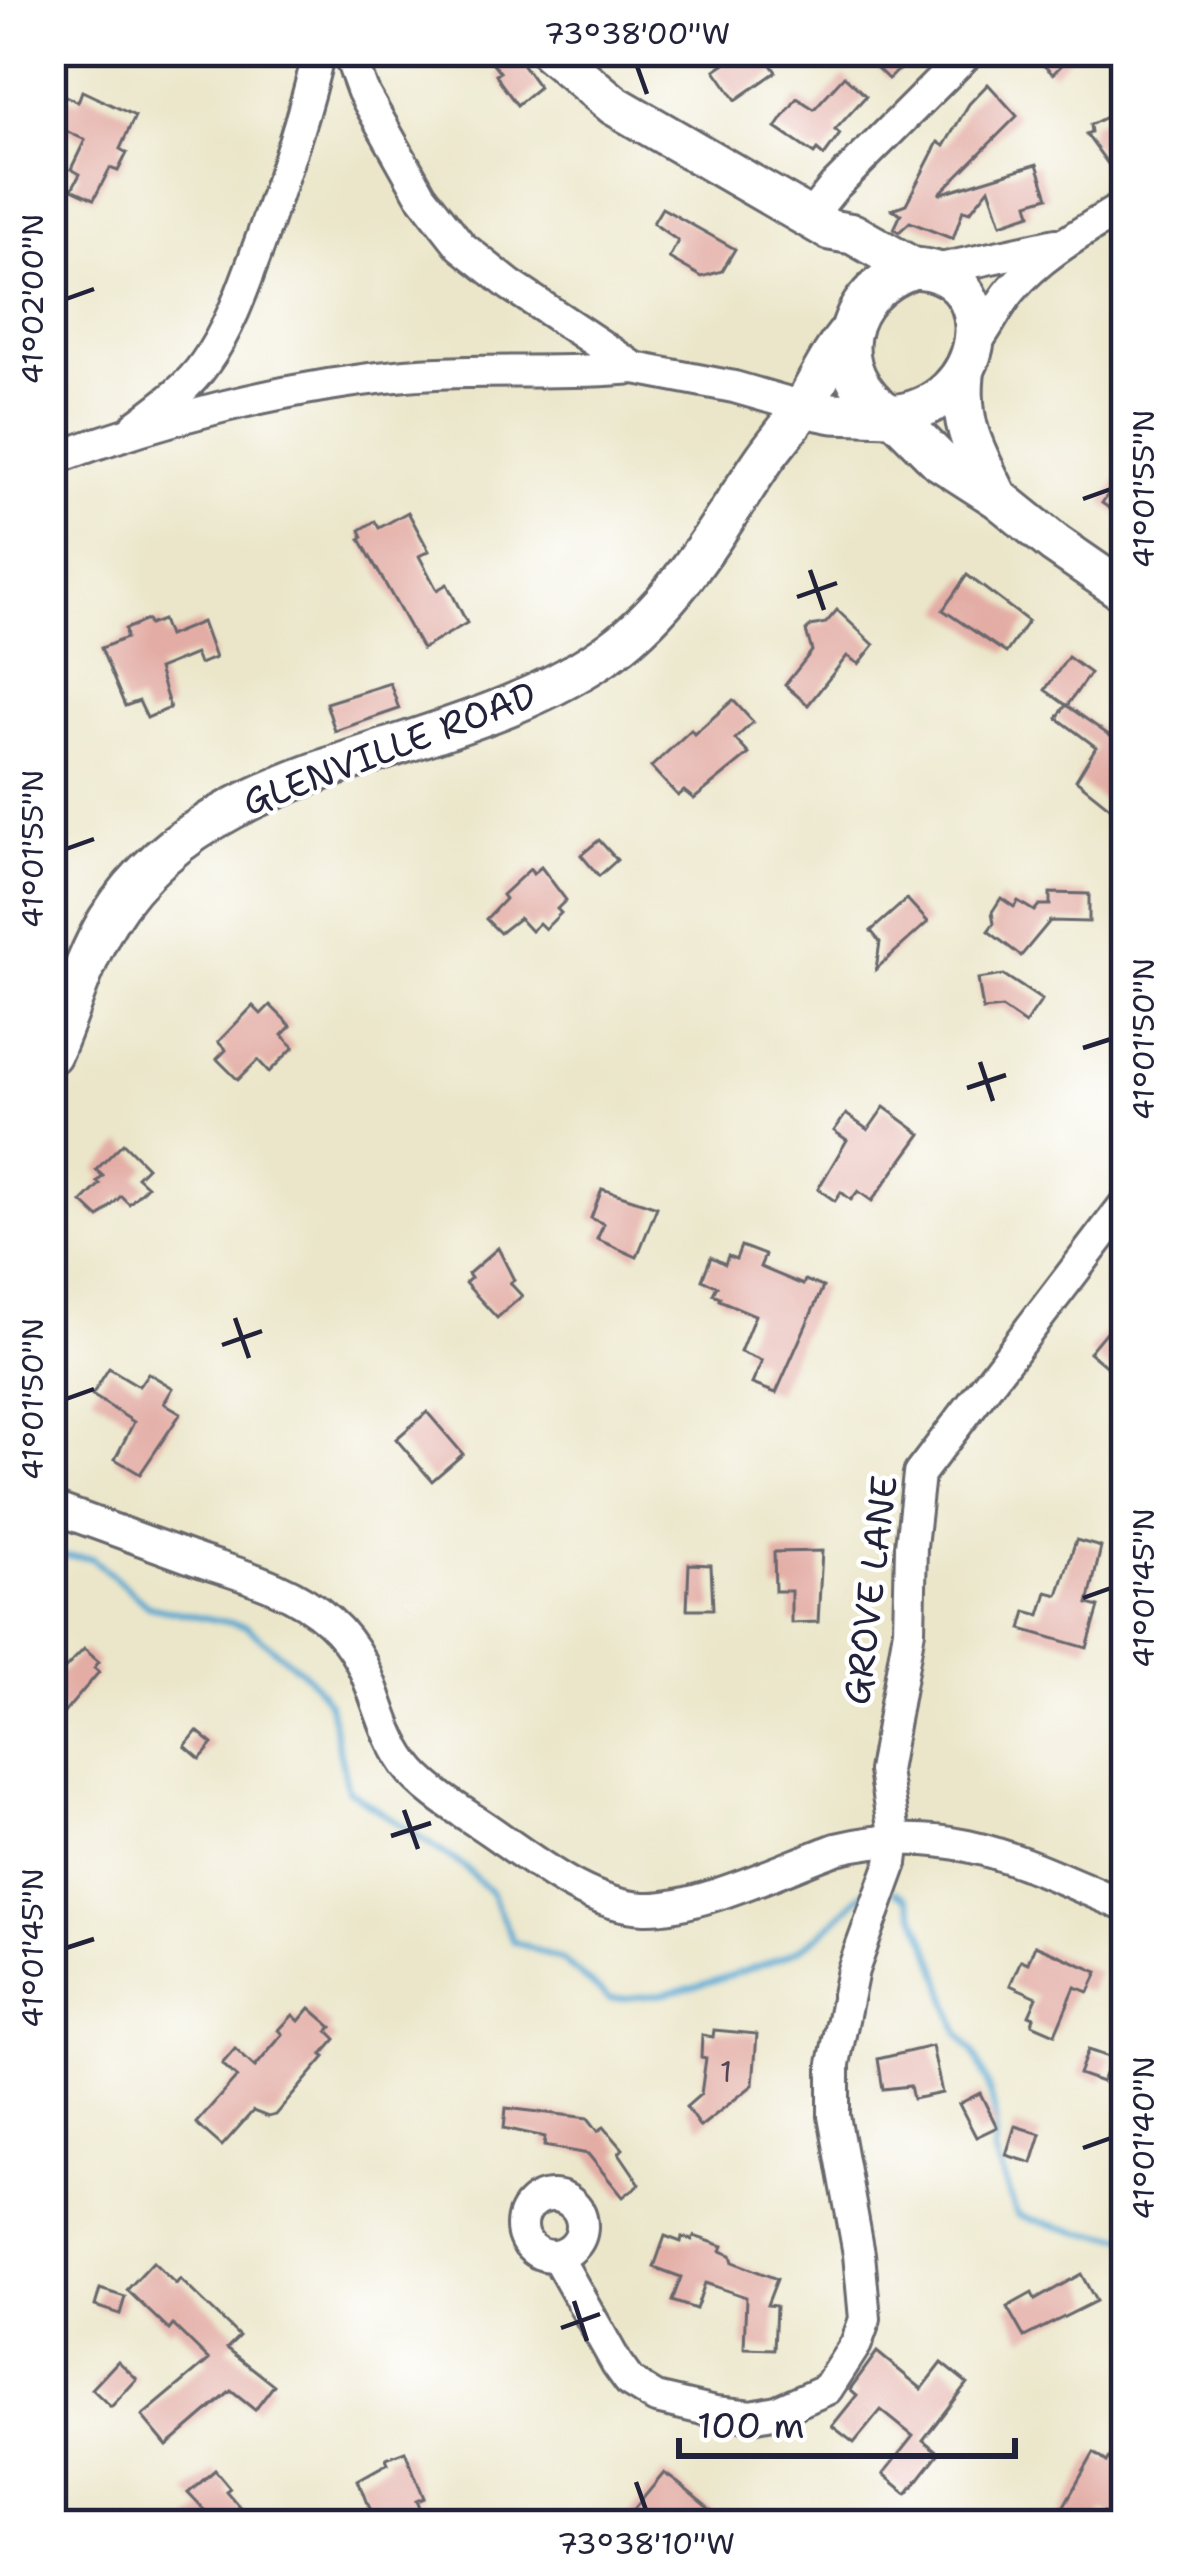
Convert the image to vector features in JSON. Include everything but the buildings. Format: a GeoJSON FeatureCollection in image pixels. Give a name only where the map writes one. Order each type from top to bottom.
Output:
{"type":"FeatureCollection","features":[{"type":"Feature","properties":{"kind":"main road"},"geometry":{"type":"LineString","coordinates":[[549,51],[614,104],[820,224],[854,234],[958,288],[970,308],[964,422],[969,443],[998,498]]}},
{"type":"Feature","properties":{"kind":"main road"},"geometry":{"type":"LineString","coordinates":[[820,224],[853,280],[850,361],[869,398],[939,460],[1126,593]]}},
{"type":"Feature","properties":{"kind":"main road"},"geometry":{"type":"LineString","coordinates":[[853,323],[879,286],[925,269]]}},
{"type":"Feature","properties":{"kind":"main road","name":"GLENVILLE ROAD"},"geometry":{"type":"LineString","coordinates":[[51,1054],[75,985],[109,920],[137,881],[168,850],[232,807],[505,709],[614,648],[669,597],[803,406],[853,323]]}},
{"type":"Feature","properties":{"kind":"main road"},"geometry":{"type":"LineString","coordinates":[[803,406],[833,413],[892,415],[935,401],[969,359]]}},
{"type":"Feature","properties":{"kind":"street"},"geometry":{"type":"LineString","coordinates":[[127,434],[203,367],[224,334],[274,201],[319,51]]}},
{"type":"Feature","properties":{"kind":"street"},"geometry":{"type":"LineString","coordinates":[[348,51],[389,144],[421,196],[461,246],[556,318],[634,368]]}},
{"type":"Feature","properties":{"kind":"street"},"geometry":{"type":"LineString","coordinates":[[820,224],[834,188],[970,51]]}},
{"type":"Feature","properties":{"kind":"street"},"geometry":{"type":"LineString","coordinates":[[969,359],[1007,295],[1062,242],[1126,205]]}},
{"type":"Feature","properties":{"kind":"street"},"geometry":{"type":"LineString","coordinates":[[925,269],[1062,242]]}},
{"type":"Feature","properties":{"kind":"street"},"geometry":{"type":"LineString","coordinates":[[51,460],[127,434],[260,400],[404,375],[634,368],[803,406]]}},
{"type":"Feature","properties":{"kind":"street","name":"GROVE LANE"},"geometry":{"type":"LineString","coordinates":[[894,1851],[884,1771],[909,1630],[910,1546],[919,1474],[931,1453],[1115,1242],[1126,1203]]}},
{"type":"Feature","properties":{"kind":"street"},"geometry":{"type":"LineString","coordinates":[[51,1507],[252,1579],[292,1595],[325,1616],[364,1663],[407,1766],[519,1851],[592,1894],[645,1908],[677,1904],[836,1849],[894,1851],[928,1837],[1015,1859],[1126,1906]]}},
{"type":"Feature","properties":{"kind":"street"},"geometry":{"type":"LineString","coordinates":[[557,2257],[617,2364],[630,2382],[656,2398],[752,2416],[809,2400],[827,2389],[856,2344],[866,2318],[860,2254],[834,2116],[834,2064],[854,1970],[894,1851]]}},
{"type":"Feature","properties":{"kind":"waterway"},"geometry":{"type":"LineString","coordinates":[[51,1555],[92,1558],[148,1606],[246,1626],[309,1677],[329,1704],[348,1790],[463,1866],[491,1893],[513,1941],[563,1961],[610,1999],[680,1990],[785,1956],[815,1938],[870,1888]]}},
{"type":"Feature","properties":{"kind":"waterway"},"geometry":{"type":"LineString","coordinates":[[895,1891],[908,1898],[935,1960],[958,2032],[988,2084],[996,2117],[994,2152],[1017,2215],[1081,2233],[1126,2237]]}}]}
